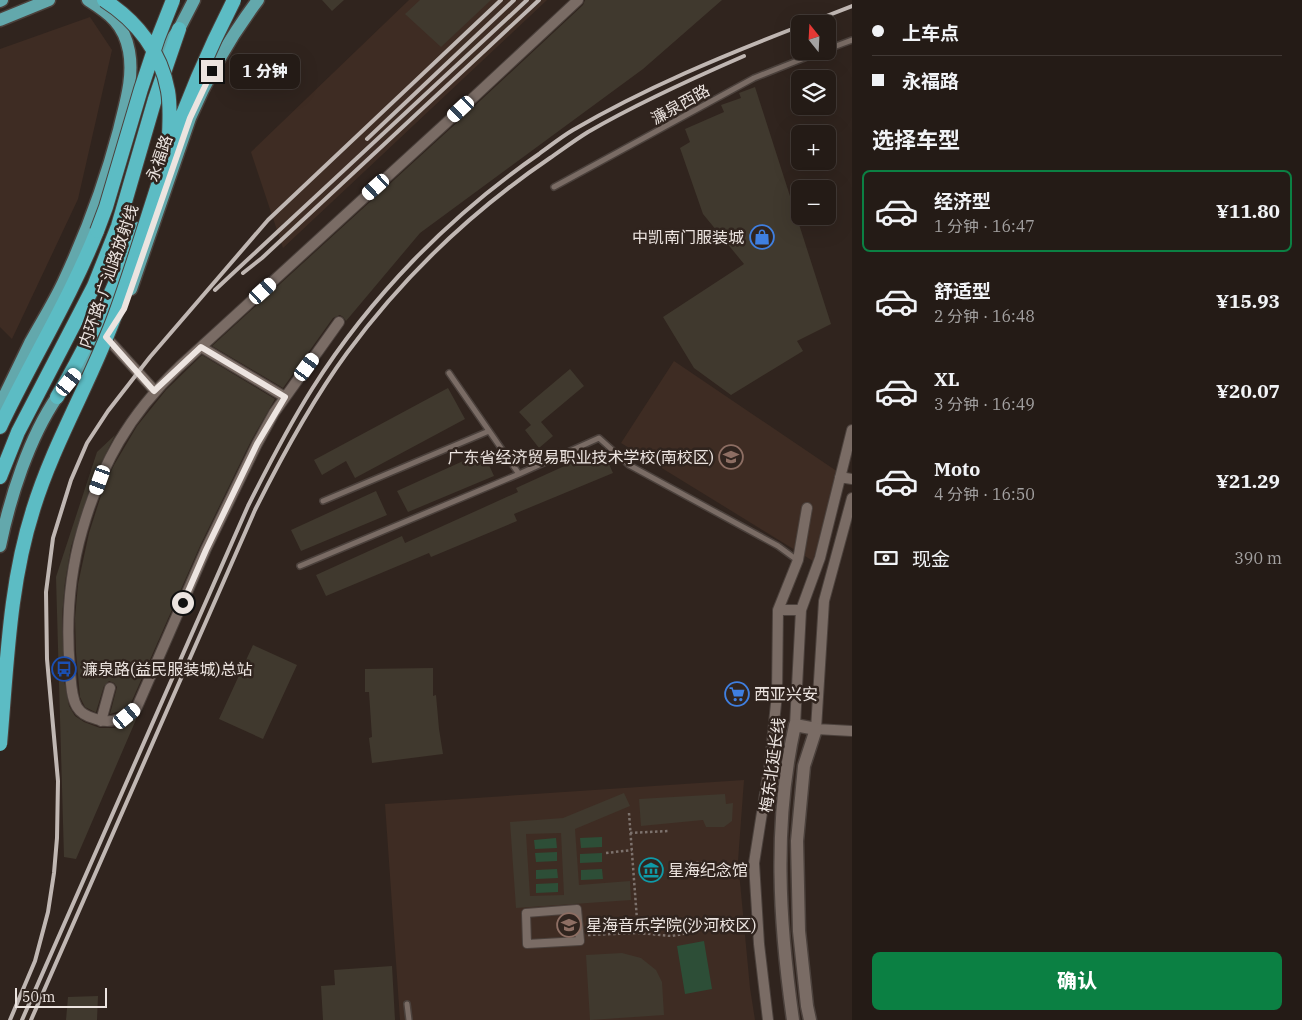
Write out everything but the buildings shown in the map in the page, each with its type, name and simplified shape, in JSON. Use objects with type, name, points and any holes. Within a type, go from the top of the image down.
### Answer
[{"type":"highway","points":[[104,0],[132,22],[154,51],[168,90],[170,111],[169,152]]},
{"type":"highway","name":"内环路-广汕路放射线","points":[[0,427],[72,289],[90,249],[106,207],[141,89],[172,0]]},
{"type":"highway","points":[[57,396],[81,356],[115,285],[142,221],[206,54],[235,0]]},
{"type":"highway","name":"内环路-广汕路放射线","points":[[0,744],[15,588],[26,533],[52,457],[90,377],[116,312],[169,152],[198,74],[235,0]]},
{"type":"highway","points":[[0,477],[18,432],[94,286],[125,202],[155,99],[179,29]]},
{"type":"main road","points":[[0,20],[49,0]]},
{"type":"main road","points":[[0,405],[30,343],[62,285],[87,228],[108,169],[130,82],[129,50],[116,20],[88,0]]},
{"type":"main road","points":[[164,0],[179,29]]},
{"type":"main road","points":[[125,104],[179,29],[194,0]]},
{"type":"main road","name":"永福路","points":[[0,546],[14,491],[35,439],[57,396],[106,337],[127,301],[190,118],[222,53],[258,0]]},
{"type":"street","points":[[339,322],[285,397],[257,444],[206,550],[137,708],[127,716],[116,720],[101,721],[82,713],[76,706],[68,652],[71,586],[76,556],[82,530],[105,467],[123,433],[140,408],[154,391],[201,347],[578,0]]},
{"type":"street","points":[[106,337],[154,391]]},
{"type":"street","points":[[201,347],[285,397]]},
{"type":"street","name":"梅东北延长线","points":[[793,1020],[786,970],[779,872],[780,818],[789,751],[795,725],[800,610],[820,558],[852,430]]},
{"type":"street","points":[[840,477],[852,479]]},
{"type":"street","name":"梅东北延长线","points":[[810,1020],[798,931],[797,840],[804,766],[816,729],[824,602],[852,498]]},
{"type":"street","points":[[768,1020],[759,944],[754,863],[770,762],[776,694],[778,610],[798,560],[808,508]]},
{"type":"street","points":[[778,610],[800,610]]},
{"type":"street","points":[[101,721],[110,688]]},
{"type":"street","points":[[795,725],[816,729],[852,731]]},
{"type":"street","points":[[577,909],[579,935],[580,941],[527,944],[526,912],[577,909]]},
{"type":"lane","points":[[836,46],[852,40]]},
{"type":"lane","name":"濂泉西路","points":[[554,187],[754,78],[799,60]]},
{"type":"lane","points":[[449,373],[519,474]]},
{"type":"lane","points":[[323,501],[489,431]]},
{"type":"lane","points":[[300,566],[600,438],[629,465],[778,546],[798,560]]},
{"type":"lane","points":[[407,1004],[408,1020]]},
{"type":"path","points":[[629,813],[638,933]]},
{"type":"path","points":[[630,833],[669,831]]},
{"type":"path","points":[[606,853],[632,850]]},
{"type":"path","points":[[696,863],[710,862]]},
{"type":"path","points":[[579,935],[638,933],[672,936],[720,927]]},
{"type":"shaded area","points":[[409,0],[547,0],[283,248],[251,152]]},
{"type":"shaded area","points":[[90,17],[112,50],[78,199],[12,339],[0,327],[0,49]]},
{"type":"shaded area","name":"广东省经济贸易职业技术学校(南校区)","points":[[674,361],[838,472],[813,561],[621,443]]},
{"type":"shaded area","name":"星海音乐学院(沙河校区)","points":[[744,780],[738,861],[750,988],[755,1020],[400,1020],[385,804]]},
{"type":"green space","points":[[602,837],[602,847],[581,848],[580,838]]},
{"type":"green space","points":[[556,838],[557,848],[535,849],[534,840]]},
{"type":"green space","points":[[557,852],[557,861],[536,862],[535,853]]},
{"type":"green space","points":[[602,853],[602,862],[580,863],[580,854]]},
{"type":"green space","points":[[557,869],[558,878],[536,879],[536,870]]},
{"type":"green space","points":[[602,869],[603,879],[581,880],[581,870]]},
{"type":"green space","points":[[558,883],[558,892],[536,893],[536,884]]},
{"type":"green space","points":[[704,941],[712,989],[685,994],[677,946]]},
{"type":"railway","points":[[10,1020],[35,961],[48,912],[54,873],[58,781],[47,659],[46,592],[53,538],[71,480],[87,443],[108,411],[150,357],[268,220],[501,0]]},
{"type":"railway","points":[[367,139],[514,0]]},
{"type":"railway","points":[[215,290],[527,0]]},
{"type":"railway","points":[[243,273],[262,258],[539,0]]},
{"type":"railway","points":[[829,15],[852,6]]},
{"type":"railway","points":[[22,1020],[248,506],[303,403],[359,322],[413,260],[443,231],[506,178],[564,136],[628,100],[713,61],[791,30]]},
{"type":"railway","points":[[31,1020],[255,510],[298,430],[321,391],[347,353],[391,298],[415,272],[466,223],[521,178],[578,138],[607,121],[744,56]]},
{"type":"place","name":"中凯南门服装城","points":[[762,237]]},
{"type":"place","name":"广东省经济贸易职业技术学校(南校区)","points":[[731,457]]},
{"type":"place","name":"濂泉路(益民服装城)总站","points":[[64,669]]},
{"type":"place","name":"西亚兴安","points":[[737,694]]},
{"type":"place","name":"星海纪念馆","points":[[651,870]]},
{"type":"place","name":"星海音乐学院(沙河校区)","points":[[569,925]]},
{"type":"route","points":[[183,603],[206,550],[257,444],[285,397],[201,347],[154,391],[106,337],[124,309],[190,118],[212,71]]}]
